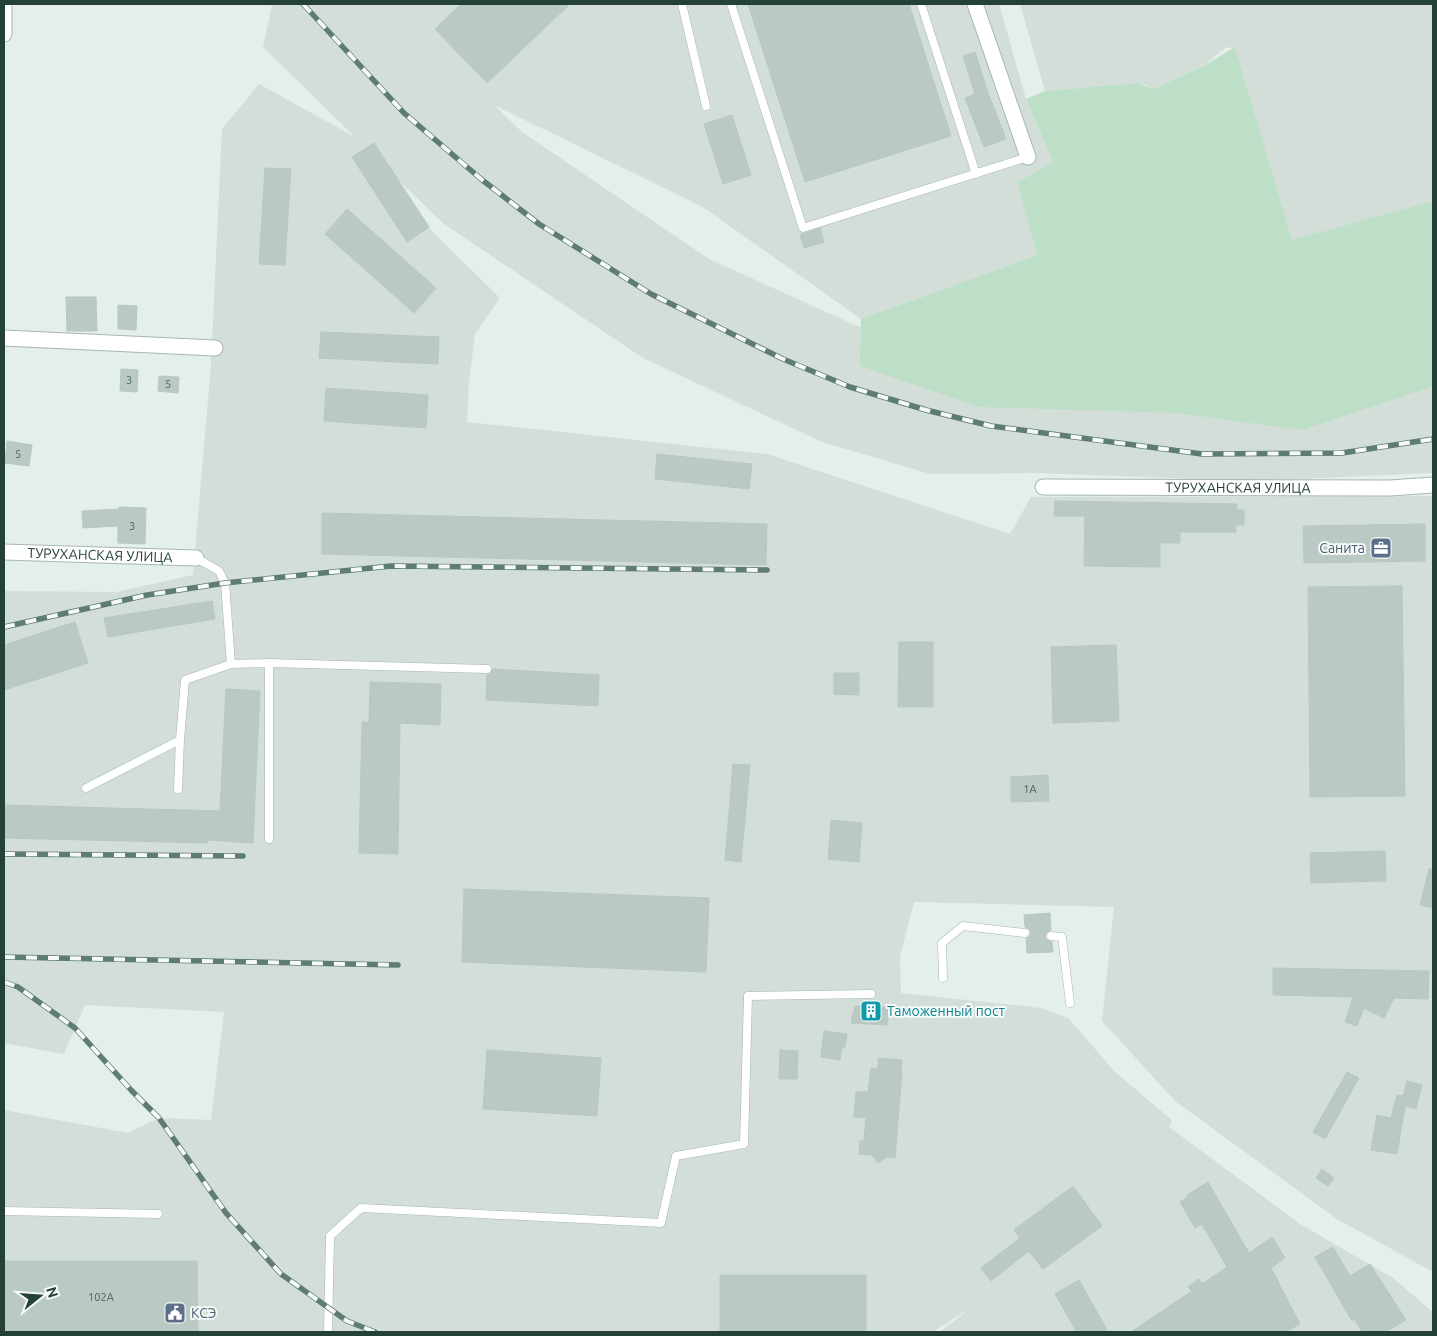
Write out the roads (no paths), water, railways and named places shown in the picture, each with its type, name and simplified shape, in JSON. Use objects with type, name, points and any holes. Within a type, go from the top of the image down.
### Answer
[{"type":"street","points":[[4,4],[4,34]]},
{"type":"street","points":[[975,4],[1028,157]]},
{"type":"street","points":[[4,338],[215,348]]},
{"type":"street","name":"ТУРУХАНСКАЯ УЛИЦА","points":[[1043,487],[1390,488],[1433,485]]},
{"type":"street","name":"ТУРУХАНСКАЯ УЛИЦА","points":[[4,552],[196,558]]},
{"type":"lane","points":[[682,4],[706,106]]},
{"type":"lane","points":[[731,4],[802,228],[1028,157]]},
{"type":"lane","points":[[921,4],[976,174]]},
{"type":"lane","points":[[196,558],[219,571],[225,583],[231,664]]},
{"type":"lane","points":[[268,663],[269,839]]},
{"type":"lane","points":[[178,788],[184,680],[231,664],[268,663],[487,669]]},
{"type":"lane","points":[[86,788],[180,740]]},
{"type":"lane","points":[[943,978],[942,943],[963,926],[1025,933]]},
{"type":"lane","points":[[1051,936],[1062,937],[1070,1004]]},
{"type":"lane","points":[[328,1332],[330,1236],[361,1208],[661,1223],[676,1156],[744,1144],[748,996],[871,994]]},
{"type":"lane","points":[[4,1211],[158,1214]]},
{"type":"railway","points":[[303,4],[404,113],[481,179],[539,224],[651,294],[783,359],[850,387],[926,410],[991,426],[1202,454],[1342,453],[1433,439]]},
{"type":"railway","points":[[4,627],[147,595],[225,583],[391,566],[767,570]]},
{"type":"railway","points":[[4,854],[243,856]]},
{"type":"railway","points":[[4,957],[398,965]]},
{"type":"railway","points":[[4,982],[18,987],[75,1028],[159,1118],[226,1213],[281,1274],[347,1321],[375,1332]]},
{"type":"place","name":"Санита","points":[[1381,548]]},
{"type":"place","name":"Таможенный пост","points":[[871,1011]]},
{"type":"place","name":"КСЭ","points":[[175,1313]]}]
